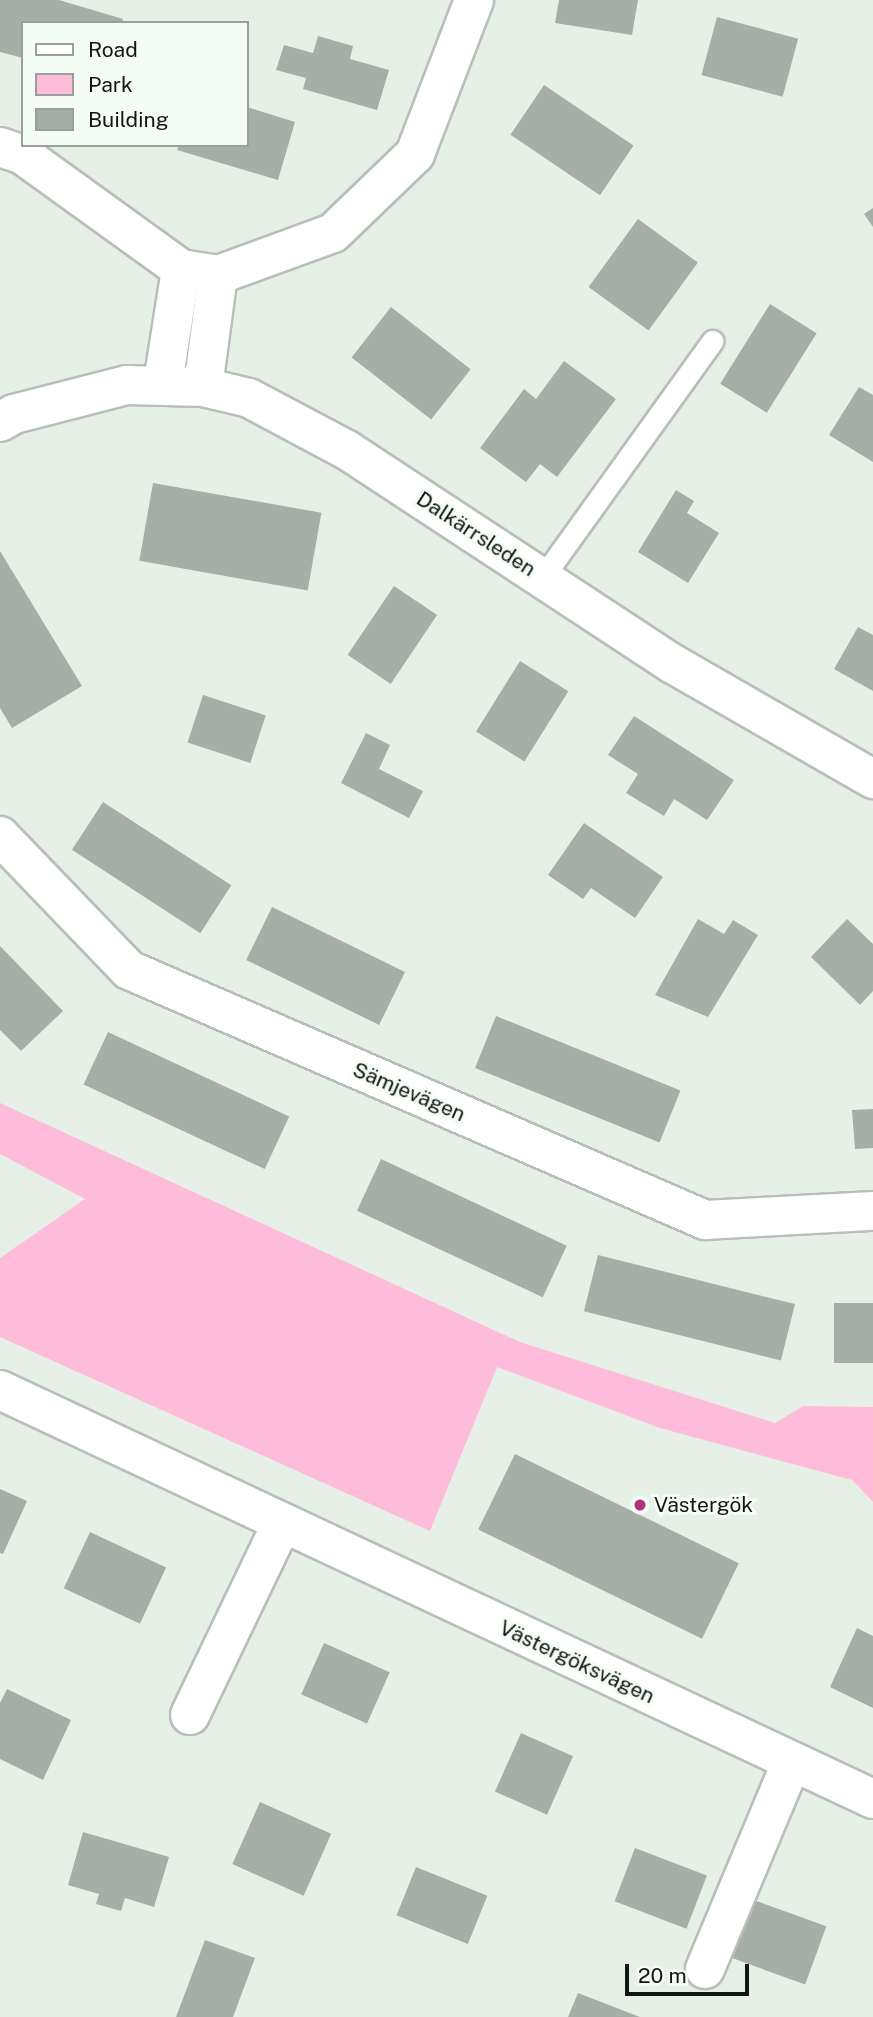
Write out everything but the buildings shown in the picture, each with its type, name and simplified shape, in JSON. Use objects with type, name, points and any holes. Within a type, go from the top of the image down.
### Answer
[{"type":"street","points":[[0,147],[23,155],[181,270],[218,275],[333,233],[415,154],[474,0]]},
{"type":"street","points":[[163,383],[181,270]]},
{"type":"street","points":[[202,387],[218,275]]},
{"type":"street","name":"Dalkärrsleden","points":[[0,422],[14,414],[127,385],[163,383],[202,387],[248,398],[347,450],[674,664],[873,779]]},
{"type":"street","name":"Sämjevägen","points":[[0,836],[129,970],[705,1220],[873,1211]]},
{"type":"street","name":"Västergöksvägen","points":[[0,1390],[281,1525],[873,1799]]},
{"type":"street","points":[[190,1714],[281,1525]]},
{"type":"street","points":[[705,1969],[792,1761]]},
{"type":"lane","points":[[542,578],[712,341]]},
{"type":"green space","points":[[0,1103],[520,1342],[775,1423],[803,1406],[873,1407],[873,1502],[852,1480],[660,1428],[497,1367],[430,1531],[0,1337],[0,1258],[85,1199],[0,1154]]},
{"type":"place","name":"Västergök","points":[[640,1505]]}]
